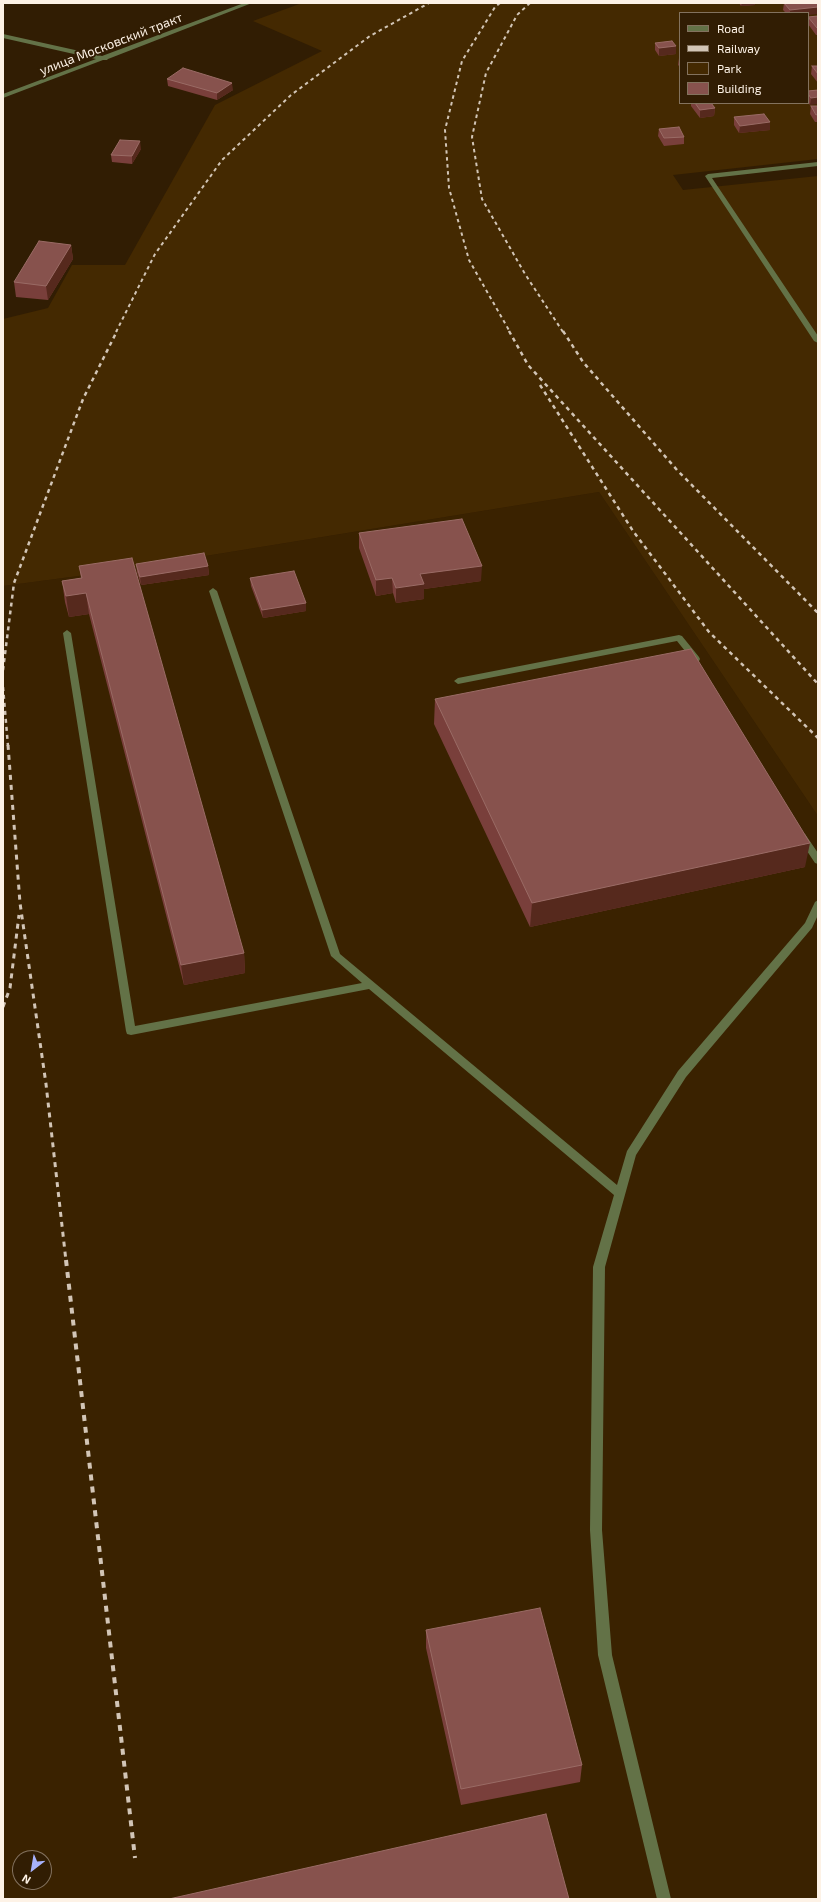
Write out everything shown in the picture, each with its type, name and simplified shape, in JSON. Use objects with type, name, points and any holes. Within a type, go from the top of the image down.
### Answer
[{"type":"street","name":"улица Московский тракт","points":[[3,96],[106,59],[249,3]]},
{"type":"street","points":[[3,36],[106,59]]},
{"type":"street","points":[[818,164],[708,176],[818,341]]},
{"type":"street","points":[[213,591],[336,956],[620,1194]]},
{"type":"street","points":[[67,633],[131,1032],[371,985]]},
{"type":"street","points":[[458,681],[679,638],[694,656],[702,670]]},
{"type":"street","points":[[797,827],[818,861]]},
{"type":"street","points":[[664,1899],[605,1655],[596,1530],[599,1267],[631,1154],[682,1074],[809,925],[818,904]]},
{"type":"shaded area","points":[[599,492],[818,816],[818,1899],[3,1899],[3,586],[101,573]]},
{"type":"green space","points":[[302,3],[818,3],[818,159],[673,175],[683,190],[818,176],[818,816],[599,492],[101,573],[3,586],[3,319],[48,308],[72,265],[125,265],[215,105],[322,51],[253,21]]},
{"type":"building","points":[[784,3],[818,3],[818,7],[790,10]]},
{"type":"building","points":[[818,16],[818,28],[809,18],[809,17]]},
{"type":"building","points":[[672,41],[676,46],[659,48],[655,43]]},
{"type":"building","points":[[812,66],[818,66],[818,74]]},
{"type":"building","points":[[183,68],[232,83],[217,93],[167,79]]},
{"type":"building","points":[[818,90],[818,97],[811,98],[809,95],[809,91]]},
{"type":"building","points":[[696,104],[712,104],[715,108],[700,110]]},
{"type":"building","points":[[811,106],[818,106],[818,114],[816,115]]},
{"type":"building","points":[[764,114],[770,122],[740,126],[734,117]]},
{"type":"building","points":[[679,127],[684,137],[664,138],[659,129]]},
{"type":"building","points":[[120,140],[140,141],[132,156],[111,155]]},
{"type":"building","points":[[39,241],[71,245],[46,286],[14,282]]},
{"type":"building","points":[[462,519],[482,566],[420,574],[424,584],[396,588],[392,578],[376,580],[359,533]]},
{"type":"building","points":[[204,553],[208,566],[140,577],[136,564]]},
{"type":"building","points":[[132,558],[244,953],[181,965],[86,593],[66,596],[62,581],[82,578],[79,566]]},
{"type":"building","points":[[294,571],[306,603],[262,610],[250,578]]},
{"type":"building","points":[[691,649],[810,843],[532,903],[435,699]]},
{"type":"building","points":[[540,1608],[582,1765],[461,1789],[426,1630]]},
{"type":"building","points":[[546,1814],[569,1899],[169,1899]]},
{"type":"railway","points":[[116,332],[155,254],[222,160],[291,95],[370,36],[429,3]]},
{"type":"railway","points":[[500,3],[495,7],[462,61],[445,130],[449,188],[469,260],[510,332]]},
{"type":"railway","points":[[530,3],[517,15],[486,73],[472,137],[482,199],[525,274],[563,332]]},
{"type":"railway","points":[[3,670],[14,583],[83,399],[117,331]]},
{"type":"railway","points":[[509,331],[528,365],[818,684]]},
{"type":"railway","points":[[563,331],[583,362],[677,470],[818,613]]},
{"type":"railway","points":[[540,385],[633,531],[709,632],[818,738]]},
{"type":"railway","points":[[3,687],[8,746]]},
{"type":"railway","points":[[8,745],[20,903],[46,1084],[66,1261]]},
{"type":"railway","points":[[3,1007],[10,988],[19,915]]},
{"type":"railway","points":[[66,1260],[135,1858]]}]
